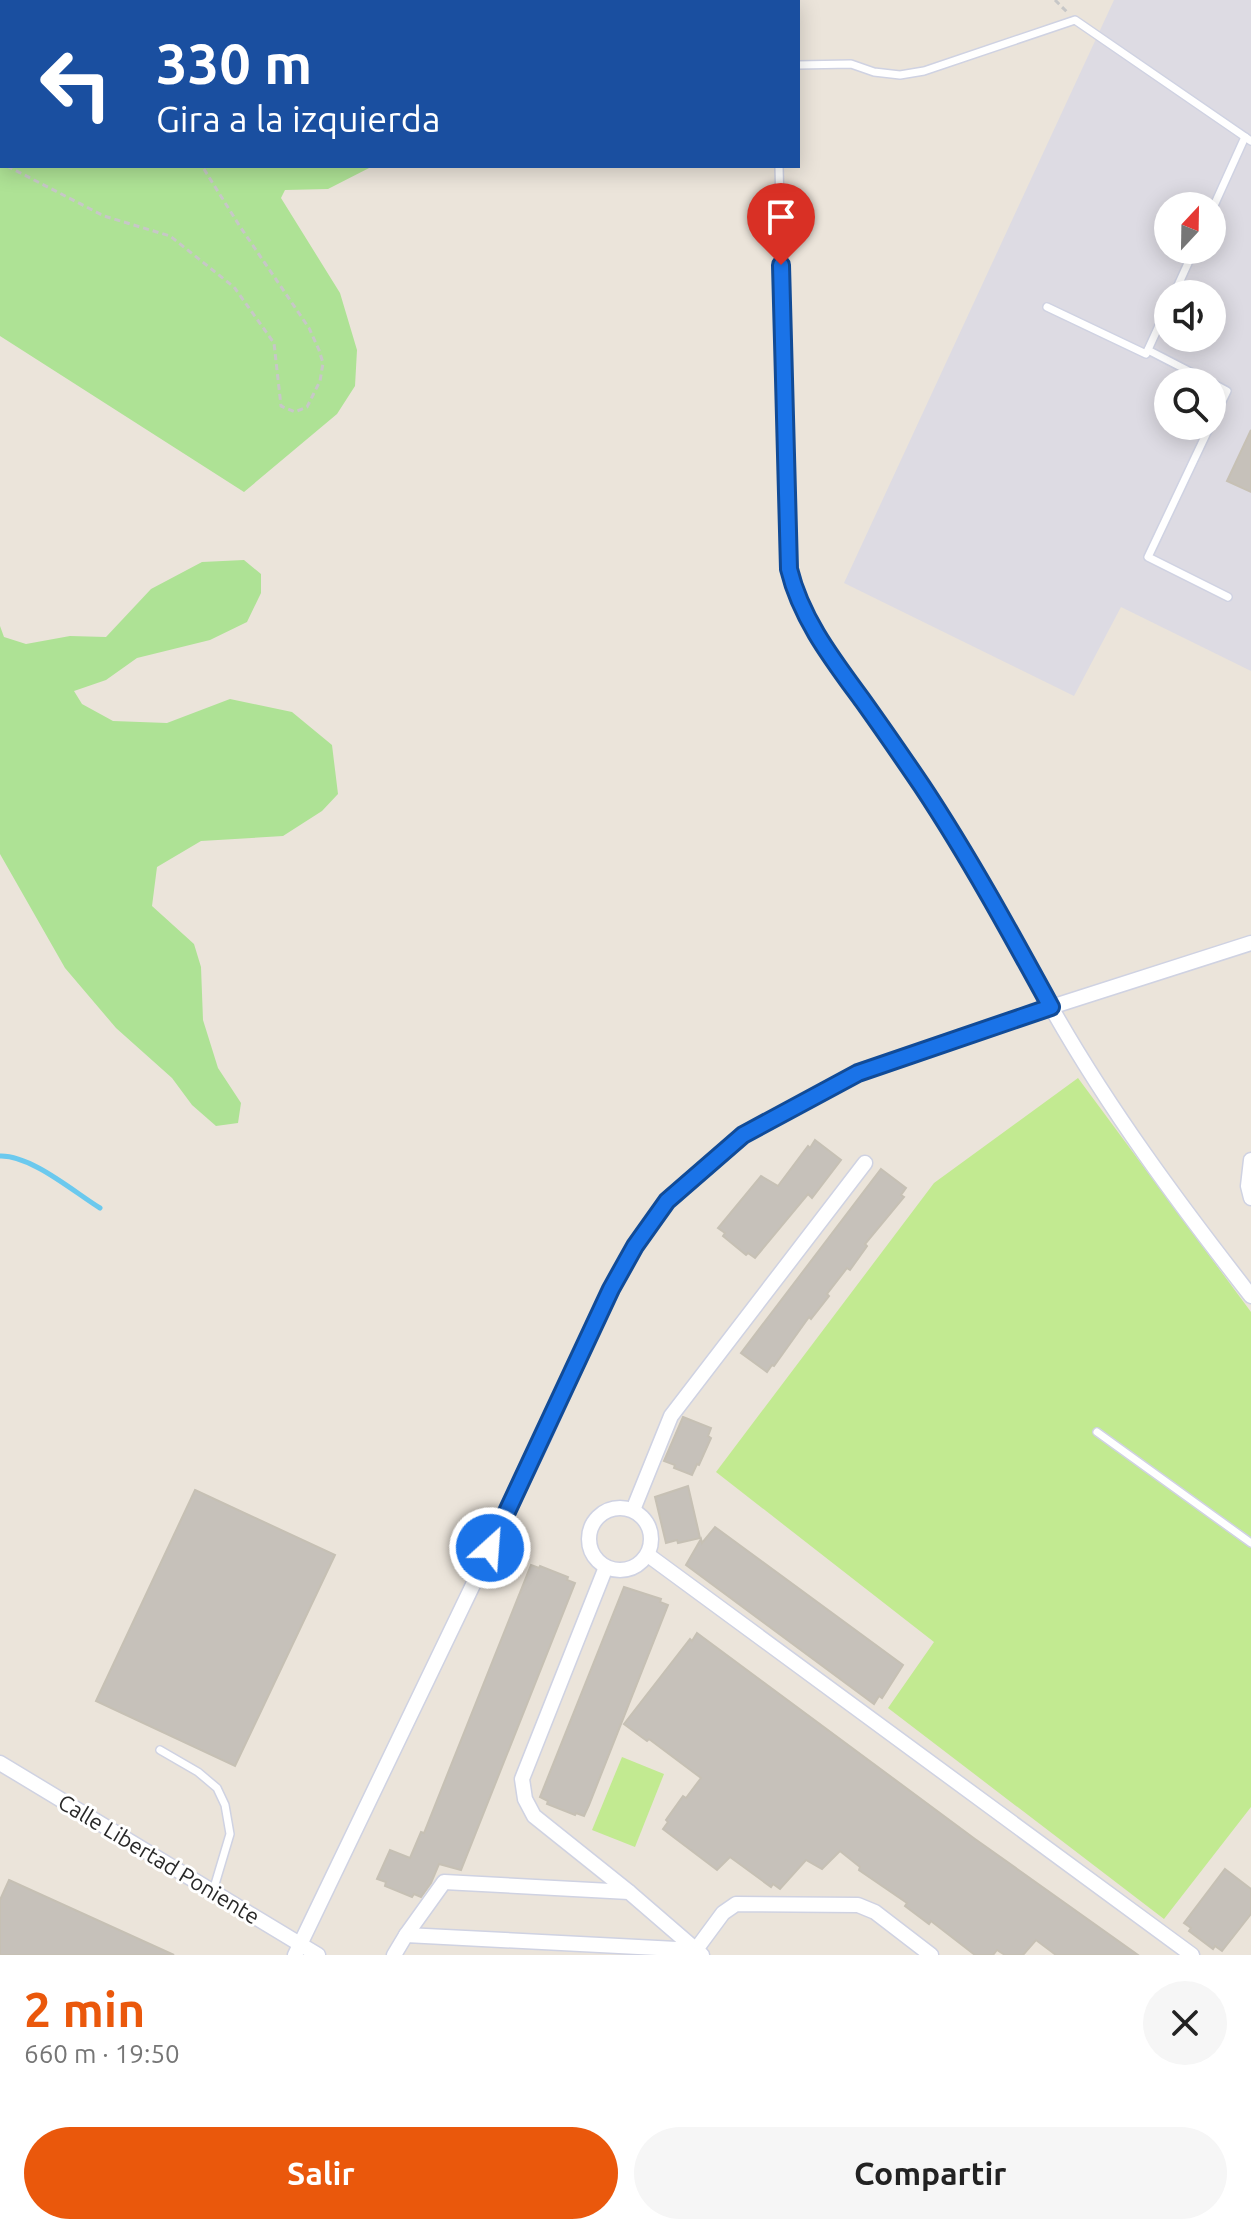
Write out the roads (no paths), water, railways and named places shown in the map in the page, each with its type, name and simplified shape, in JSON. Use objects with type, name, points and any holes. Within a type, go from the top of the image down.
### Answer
[{"type":"street","points":[[298,1949],[545,1435],[611,1289],[635,1246],[667,1201],[743,1135],[858,1073],[1251,943]]},
{"type":"street","points":[[1051,1007],[1084,1064],[1172,1191],[1251,1296]]},
{"type":"street","points":[[1251,1160],[1248,1186],[1251,1198]]},
{"type":"street","points":[[633,1510],[671,1416],[865,1163]]},
{"type":"street","points":[[622,1507],[633,1510],[648,1524],[652,1535],[648,1555],[642,1563],[625,1570],[606,1567],[592,1552],[590,1531],[602,1513],[622,1507]]},
{"type":"street","points":[[648,1555],[1192,1955]]},
{"type":"street","points":[[606,1567],[522,1779],[525,1799],[534,1816],[629,1892],[697,1953]]},
{"type":"street","name":"Calle Libertad Poniente","points":[[0,1763],[213,1891],[298,1949],[318,1955]]},
{"type":"street","points":[[394,1955],[444,1882],[629,1892]]},
{"type":"street","points":[[697,1953],[723,1913],[736,1904],[858,1905],[875,1912],[931,1955]]},
{"type":"street","points":[[406,1935],[697,1953]]},
{"type":"lane","points":[[800,65],[851,64],[874,72],[900,75],[924,71],[1075,20],[1248,139],[1221,192]]},
{"type":"lane","points":[[779,168],[788,549],[793,585],[800,605],[825,648],[963,852],[1051,1007]]},
{"type":"lane","points":[[1047,307],[1146,354],[1154,337]]},
{"type":"lane","points":[[1148,350],[1182,368]]},
{"type":"lane","points":[[1203,440],[1148,557],[1228,597]]},
{"type":"lane","points":[[1097,1432],[1251,1543]]},
{"type":"lane","points":[[160,1750],[198,1772],[217,1788],[225,1805],[230,1834],[213,1891]]},
{"type":"waterway","points":[[0,1156],[25,1161],[100,1208]]}]
